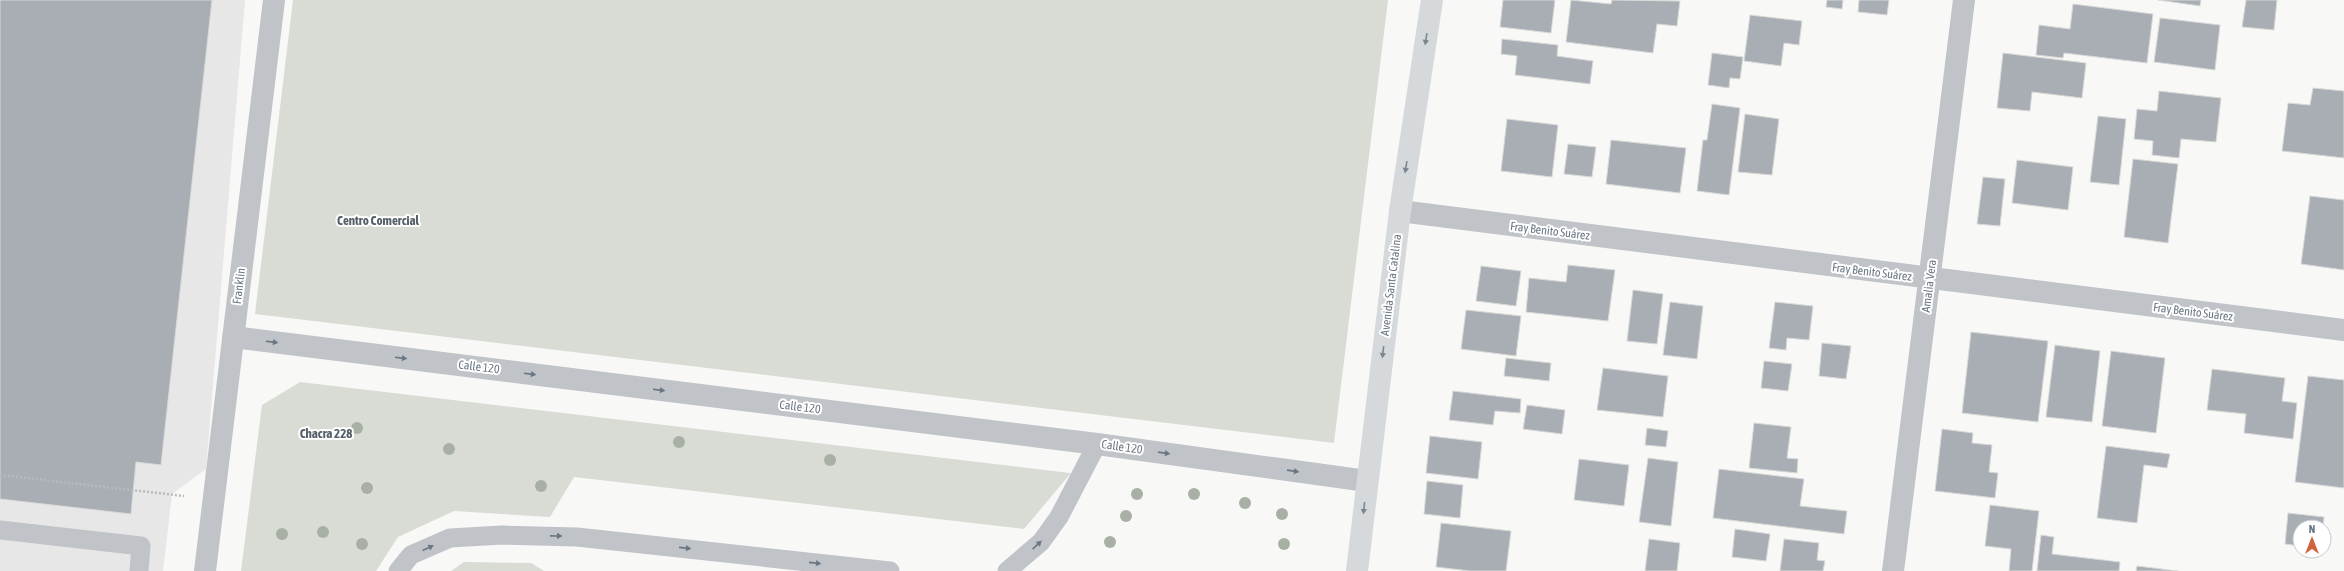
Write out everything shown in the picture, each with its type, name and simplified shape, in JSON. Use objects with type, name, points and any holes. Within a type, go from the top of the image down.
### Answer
[{"type":"main road","name":"Avenida Santa Catalina","points":[[1357,571],[1400,211],[1432,0]]},
{"type":"street","name":"Franklin","points":[[205,571],[274,0]]},
{"type":"street","name":"Amalia Vera","points":[[1893,571],[1964,0]]},
{"type":"street","name":"Fray Benito Suárez","points":[[1400,211],[1930,280],[2344,330]]},
{"type":"street","name":"Calle 120","points":[[233,337],[1098,444],[1367,481]]},
{"type":"lane","points":[[1007,571],[1045,536],[1059,517],[1098,444]]},
{"type":"lane","points":[[0,530],[141,546],[139,571]]},
{"type":"lane","points":[[398,571],[411,555],[450,538],[502,535],[577,537],[890,571]]},
{"type":"path","points":[[0,475],[172,494]]},
{"type":"shaded area","points":[[0,0],[245,0],[206,469],[172,494],[163,571],[0,571]]},
{"type":"shaded area","points":[[293,0],[1388,0],[1334,443],[255,314]]},
{"type":"shaded area","points":[[300,382],[1071,473],[1024,529],[574,477],[550,517],[454,511],[398,537],[376,571],[241,571],[262,405]]},
{"type":"shaded area","points":[[464,562],[531,563],[544,571],[451,571]]},
{"type":"building","points":[[0,0],[212,0],[161,465],[136,462],[131,514],[0,499]]},
{"type":"building","points":[[1503,0],[1555,0],[1551,33],[1500,27]]},
{"type":"building","points":[[1571,0],[1611,4],[1612,0],[1680,1],[1677,26],[1657,24],[1653,53],[1566,42]]},
{"type":"building","points":[[1827,0],[1843,0],[1842,9],[1826,7]]},
{"type":"building","points":[[1859,0],[1889,0],[1887,15],[1858,12]]},
{"type":"building","points":[[2158,0],[2201,0],[2200,6]]},
{"type":"building","points":[[2246,0],[2277,0],[2274,30],[2242,27]]},
{"type":"building","points":[[2073,4],[2153,14],[2147,63],[2064,53],[2063,58],[2036,55],[2039,25],[2070,29]]},
{"type":"building","points":[[1750,15],[1802,21],[1799,45],[1784,43],[1781,66],[1744,61]]},
{"type":"building","points":[[2160,18],[2220,25],[2215,70],[2154,62]]},
{"type":"building","points":[[1502,39],[1558,45],[1557,56],[1593,61],[1590,84],[1515,75],[1517,56],[1501,54]]},
{"type":"building","points":[[1712,53],[1743,57],[1740,79],[1730,78],[1729,88],[1708,85]]},
{"type":"building","points":[[2003,53],[2086,63],[2082,98],[2032,92],[2030,111],[1997,108]]},
{"type":"building","points":[[2313,88],[2344,91],[2344,158],[2282,151],[2288,103],[2310,105]]},
{"type":"building","points":[[2159,91],[2221,98],[2216,142],[2181,139],[2179,158],[2152,155],[2153,141],[2134,139],[2137,109],[2157,111]]},
{"type":"building","points":[[1712,104],[1740,108],[1729,195],[1697,191],[1703,140],[1707,140]]},
{"type":"building","points":[[1745,114],[1779,119],[1772,175],[1738,172]]},
{"type":"building","points":[[2098,116],[2126,119],[2119,185],[2090,182]]},
{"type":"building","points":[[1507,119],[1558,125],[1552,177],[1501,171]]},
{"type":"building","points":[[1611,140],[1686,148],[1680,193],[1606,184]]},
{"type":"building","points":[[1568,144],[1596,147],[1592,177],[1564,174]]},
{"type":"building","points":[[2133,159],[2178,164],[2168,243],[2124,237]]},
{"type":"building","points":[[2017,160],[2073,167],[2068,210],[2012,203]]},
{"type":"building","points":[[1983,177],[2005,179],[2000,226],[1977,224]]},
{"type":"building","points":[[2310,196],[2344,200],[2344,270],[2301,264]]},
{"type":"building","points":[[1568,265],[1615,270],[1608,321],[1526,312],[1529,278],[1566,282]]},
{"type":"building","points":[[1481,266],[1521,271],[1516,306],[1476,301]]},
{"type":"building","points":[[1633,290],[1663,294],[1657,344],[1627,341]]},
{"type":"building","points":[[1670,302],[1703,306],[1697,359],[1663,355]]},
{"type":"building","points":[[1775,302],[1813,306],[1809,340],[1787,338],[1786,350],[1769,348]]},
{"type":"building","points":[[1466,310],[1521,316],[1516,356],[1461,349]]},
{"type":"building","points":[[1971,332],[2048,341],[2038,422],[1962,413]]},
{"type":"building","points":[[1822,343],[1851,346],[1846,379],[1819,376]]},
{"type":"building","points":[[2055,345],[2100,351],[2092,422],[2046,417]]},
{"type":"building","points":[[2111,351],[2165,358],[2156,433],[2102,426]]},
{"type":"building","points":[[1506,358],[1551,363],[1549,381],[1504,376]]},
{"type":"building","points":[[1764,361],[1792,364],[1788,391],[1761,388]]},
{"type":"building","points":[[1603,368],[1668,376],[1663,417],[1597,410]]},
{"type":"building","points":[[2212,369],[2285,378],[2282,401],[2297,403],[2293,439],[2244,433],[2246,414],[2207,410]]},
{"type":"building","points":[[2308,376],[2344,380],[2344,488],[2295,482]]},
{"type":"building","points":[[1453,391],[1521,399],[1520,413],[1495,411],[1493,425],[1449,420]]},
{"type":"building","points":[[1527,405],[1565,410],[1562,434],[1523,429]]},
{"type":"building","points":[[1754,423],[1791,427],[1787,458],[1798,459],[1797,473],[1749,468]]},
{"type":"building","points":[[1647,428],[1668,431],[1666,447],[1645,445]]},
{"type":"building","points":[[1942,429],[1973,433],[1972,443],[1992,445],[1989,472],[1998,473],[1995,498],[1935,491]]},
{"type":"building","points":[[1430,436],[1482,442],[1478,479],[1426,473]]},
{"type":"building","points":[[2106,446],[2170,454],[2167,468],[2144,465],[2137,523],[2097,518]]},
{"type":"building","points":[[1648,458],[1678,462],[1671,526],[1639,522]]},
{"type":"building","points":[[1579,459],[1629,465],[1624,506],[1574,500]]},
{"type":"building","points":[[1719,469],[1804,479],[1800,506],[1847,511],[1844,534],[1713,518]]},
{"type":"building","points":[[1427,481],[1463,485],[1460,518],[1424,514]]},
{"type":"building","points":[[1990,505],[2039,511],[2032,571],[2009,571],[2011,549],[1985,546]]},
{"type":"building","points":[[2288,513],[2324,517],[2324,519],[2292,519],[2292,545],[2285,544]]},
{"type":"building","points":[[1441,523],[1511,531],[1506,571],[1470,571],[1436,567]]},
{"type":"building","points":[[1735,529],[1770,534],[1766,561],[1732,557]]},
{"type":"building","points":[[2041,535],[2054,537],[2052,554],[2120,562],[2119,571],[2037,571]]},
{"type":"building","points":[[1649,539],[1680,543],[1677,571],[1645,571]]},
{"type":"building","points":[[1784,539],[1819,543],[1817,560],[1825,561],[1823,571],[1780,571]]},
{"type":"building","points":[[2137,566],[2178,571],[2136,571]]},
{"type":"district","name":"Centro Comercial","points":[[378,220]]},
{"type":"district","name":"Chacra 228","points":[[326,433]]}]
